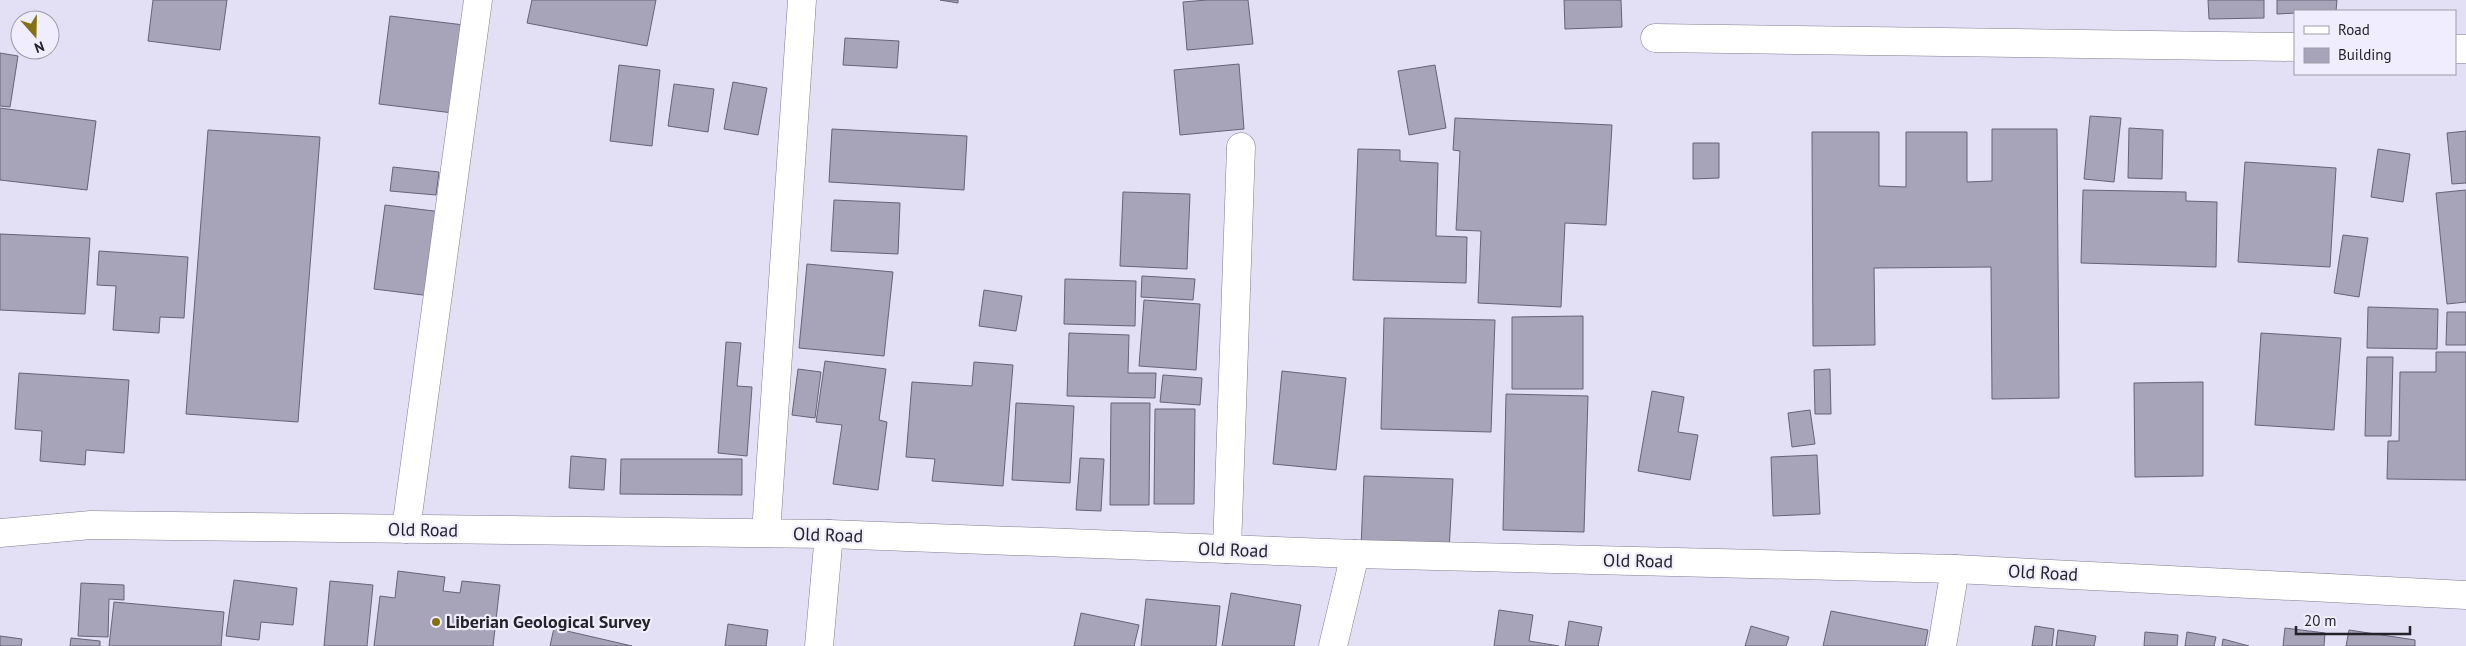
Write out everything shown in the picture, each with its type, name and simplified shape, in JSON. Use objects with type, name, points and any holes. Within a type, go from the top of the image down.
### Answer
[{"type":"street","points":[[406,529],[478,0]]},
{"type":"street","points":[[766,533],[802,0]]},
{"type":"street","points":[[1656,38],[2294,47]]},
{"type":"street","points":[[1227,549],[1241,147]]},
{"type":"street","name":"Old Road","points":[[0,533],[91,525],[829,534],[1355,554],[1955,569],[2466,595]]},
{"type":"street","points":[[818,646],[829,534]]},
{"type":"street","points":[[1333,646],[1355,554]]},
{"type":"street","points":[[1942,646],[1955,569]]},
{"type":"building","points":[[153,0],[227,0],[220,50],[148,41]]},
{"type":"building","points":[[532,0],[656,0],[647,46],[527,23]]},
{"type":"building","points":[[940,0],[958,0],[958,3]]},
{"type":"building","points":[[1248,0],[1253,44],[1187,50],[1183,2]]},
{"type":"building","points":[[1564,0],[1621,0],[1622,27],[1565,29]]},
{"type":"building","points":[[2208,0],[2264,0],[2264,18],[2209,19]]},
{"type":"building","points":[[2277,0],[2337,0],[2336,10],[2294,10],[2294,13],[2277,14]]},
{"type":"building","points":[[390,16],[464,25],[453,113],[379,104]]},
{"type":"building","points":[[845,38],[899,41],[897,68],[843,65]]},
{"type":"building","points":[[0,53],[10,55],[10,60],[17,60],[10,107],[0,106]]},
{"type":"building","points":[[1239,64],[1244,129],[1180,135],[1174,70]]},
{"type":"building","points":[[619,65],[660,70],[652,146],[610,141]]},
{"type":"building","points":[[1435,65],[1446,128],[1409,135],[1398,71]]},
{"type":"building","points":[[733,82],[767,88],[758,135],[724,129]]},
{"type":"building","points":[[674,84],[714,89],[708,132],[668,126]]},
{"type":"building","points":[[0,108],[96,121],[87,190],[0,180]]},
{"type":"building","points":[[2090,116],[2121,118],[2114,182],[2084,179]]},
{"type":"building","points":[[1455,118],[1612,125],[1606,225],[1565,223],[1561,307],[1478,303],[1481,231],[1456,230],[1460,151],[1453,150]]},
{"type":"building","points":[[2129,128],[2163,130],[2162,179],[2128,178]]},
{"type":"building","points":[[832,129],[967,136],[964,190],[829,182]]},
{"type":"building","points":[[1992,129],[2057,129],[2059,398],[1992,399],[1991,267],[1874,268],[1875,345],[1813,346],[1812,132],[1879,132],[1879,186],[1906,187],[1906,132],[1967,132],[1967,182],[1992,181]]},
{"type":"building","points":[[208,130],[320,137],[298,422],[186,414]]},
{"type":"building","points":[[2466,131],[2466,183],[2452,184],[2447,133]]},
{"type":"building","points":[[1693,143],[1719,143],[1719,178],[1693,179]]},
{"type":"building","points":[[1358,149],[1400,150],[1400,161],[1438,163],[1436,236],[1467,237],[1466,283],[1353,280]]},
{"type":"building","points":[[2378,149],[2410,154],[2403,202],[2371,197]]},
{"type":"building","points":[[2245,162],[2336,168],[2330,267],[2238,262]]},
{"type":"building","points":[[393,167],[439,172],[436,195],[390,191]]},
{"type":"building","points":[[2083,190],[2186,192],[2186,201],[2217,202],[2216,267],[2081,263]]},
{"type":"building","points":[[2466,190],[2466,302],[2447,304],[2436,193]]},
{"type":"building","points":[[1123,192],[1190,194],[1187,269],[1120,266]]},
{"type":"building","points":[[834,200],[900,203],[898,254],[831,251]]},
{"type":"building","points":[[385,205],[442,212],[431,296],[374,289]]},
{"type":"building","points":[[0,234],[90,238],[85,314],[0,310]]},
{"type":"building","points":[[2343,235],[2368,238],[2359,297],[2334,293]]},
{"type":"building","points":[[99,251],[188,257],[184,318],[160,317],[159,333],[113,330],[116,286],[97,285]]},
{"type":"building","points":[[807,264],[893,272],[884,356],[799,348]]},
{"type":"building","points":[[1142,276],[1195,279],[1193,300],[1141,297]]},
{"type":"building","points":[[1065,279],[1136,281],[1135,326],[1064,324]]},
{"type":"building","points":[[984,290],[1022,296],[1016,331],[979,326]]},
{"type":"building","points":[[1144,300],[1200,304],[1196,370],[1139,366]]},
{"type":"building","points":[[2368,307],[2438,309],[2437,349],[2367,348]]},
{"type":"building","points":[[2447,312],[2466,312],[2466,345],[2446,345]]},
{"type":"building","points":[[1583,316],[1583,389],[1512,389],[1512,317]]},
{"type":"building","points":[[1384,318],[1495,320],[1491,432],[1381,429]]},
{"type":"building","points":[[1069,333],[1129,335],[1128,373],[1156,373],[1155,398],[1067,396]]},
{"type":"building","points":[[2261,333],[2341,338],[2334,430],[2255,425]]},
{"type":"building","points":[[726,342],[741,343],[737,386],[752,387],[747,456],[718,453]]},
{"type":"building","points":[[2436,352],[2466,352],[2466,480],[2387,479],[2388,441],[2399,441],[2400,372],[2436,372]]},
{"type":"building","points":[[2367,357],[2393,357],[2391,436],[2365,436]]},
{"type":"building","points":[[825,361],[886,369],[879,420],[887,422],[878,490],[833,484],[842,425],[816,422]]},
{"type":"building","points":[[974,362],[1013,365],[1003,486],[932,481],[935,459],[906,457],[912,382],[972,386]]},
{"type":"building","points":[[798,369],[821,372],[815,418],[792,415]]},
{"type":"building","points":[[1830,369],[1831,414],[1815,414],[1814,370]]},
{"type":"building","points":[[1282,371],[1346,378],[1336,470],[1273,464]]},
{"type":"building","points":[[19,373],[129,380],[124,453],[86,450],[85,465],[40,461],[42,431],[15,429]]},
{"type":"building","points":[[1163,375],[1202,378],[1200,405],[1160,402]]},
{"type":"building","points":[[2203,382],[2203,476],[2135,477],[2134,383]]},
{"type":"building","points":[[1652,391],[1684,397],[1678,432],[1698,435],[1690,480],[1638,471]]},
{"type":"building","points":[[1506,394],[1588,396],[1584,532],[1503,530]]},
{"type":"building","points":[[1016,403],[1074,406],[1070,483],[1012,480]]},
{"type":"building","points":[[1111,403],[1150,403],[1149,505],[1110,505]]},
{"type":"building","points":[[1155,409],[1195,409],[1194,504],[1154,504]]},
{"type":"building","points":[[1810,410],[1815,444],[1792,447],[1788,413]]},
{"type":"building","points":[[1817,455],[1820,514],[1773,516],[1771,457]]},
{"type":"building","points":[[571,456],[606,459],[604,490],[569,488]]},
{"type":"building","points":[[1080,458],[1104,459],[1101,511],[1076,510]]},
{"type":"building","points":[[621,459],[742,459],[742,495],[620,494]]},
{"type":"building","points":[[1364,476],[1453,479],[1449,551],[1361,548]]},
{"type":"building","name":"Liberian Geological Survey","points":[[398,571],[445,577],[443,591],[460,593],[462,581],[500,585],[493,646],[374,646],[380,596],[395,598]]},
{"type":"building","points":[[234,580],[297,588],[293,625],[261,622],[259,640],[226,636]]},
{"type":"building","points":[[330,581],[373,585],[367,646],[324,646]]},
{"type":"building","points":[[81,583],[124,585],[124,600],[109,599],[108,637],[78,636]]},
{"type":"building","points":[[1231,593],[1301,605],[1294,646],[1222,646]]},
{"type":"building","points":[[1146,599],[1220,606],[1216,646],[1141,646]]},
{"type":"building","points":[[114,602],[224,612],[221,646],[109,646]]},
{"type":"building","points":[[1499,610],[1533,615],[1529,641],[1559,646],[1494,646]]},
{"type":"building","points":[[1831,611],[1928,630],[1925,646],[1823,646]]},
{"type":"building","points":[[1081,613],[1139,625],[1134,646],[1074,646]]},
{"type":"building","points":[[1569,621],[1602,627],[1598,646],[1565,646]]},
{"type":"building","points":[[728,624],[768,630],[766,646],[725,646]]},
{"type":"building","points":[[1751,626],[1789,637],[1786,646],[1745,646]]},
{"type":"building","points":[[2035,626],[2054,629],[2052,646],[2032,646]]},
{"type":"building","points":[[554,628],[632,646],[550,646]]},
{"type":"building","points":[[2285,628],[2325,633],[2324,646],[2283,646]]},
{"type":"building","points":[[2058,630],[2096,636],[2094,646],[2056,646]]},
{"type":"building","points":[[2349,630],[2415,640],[2415,646],[2346,646]]},
{"type":"building","points":[[2145,632],[2178,635],[2177,646],[2144,646]]},
{"type":"building","points":[[2187,632],[2216,637],[2214,646],[2185,646]]},
{"type":"building","points":[[0,636],[22,639],[21,646],[0,646]]},
{"type":"building","points":[[71,638],[100,641],[100,646],[70,646]]},
{"type":"building","points":[[2223,639],[2249,646],[2222,646]]},
{"type":"place","name":"Liberian Geological Survey","points":[[436,622]]}]
